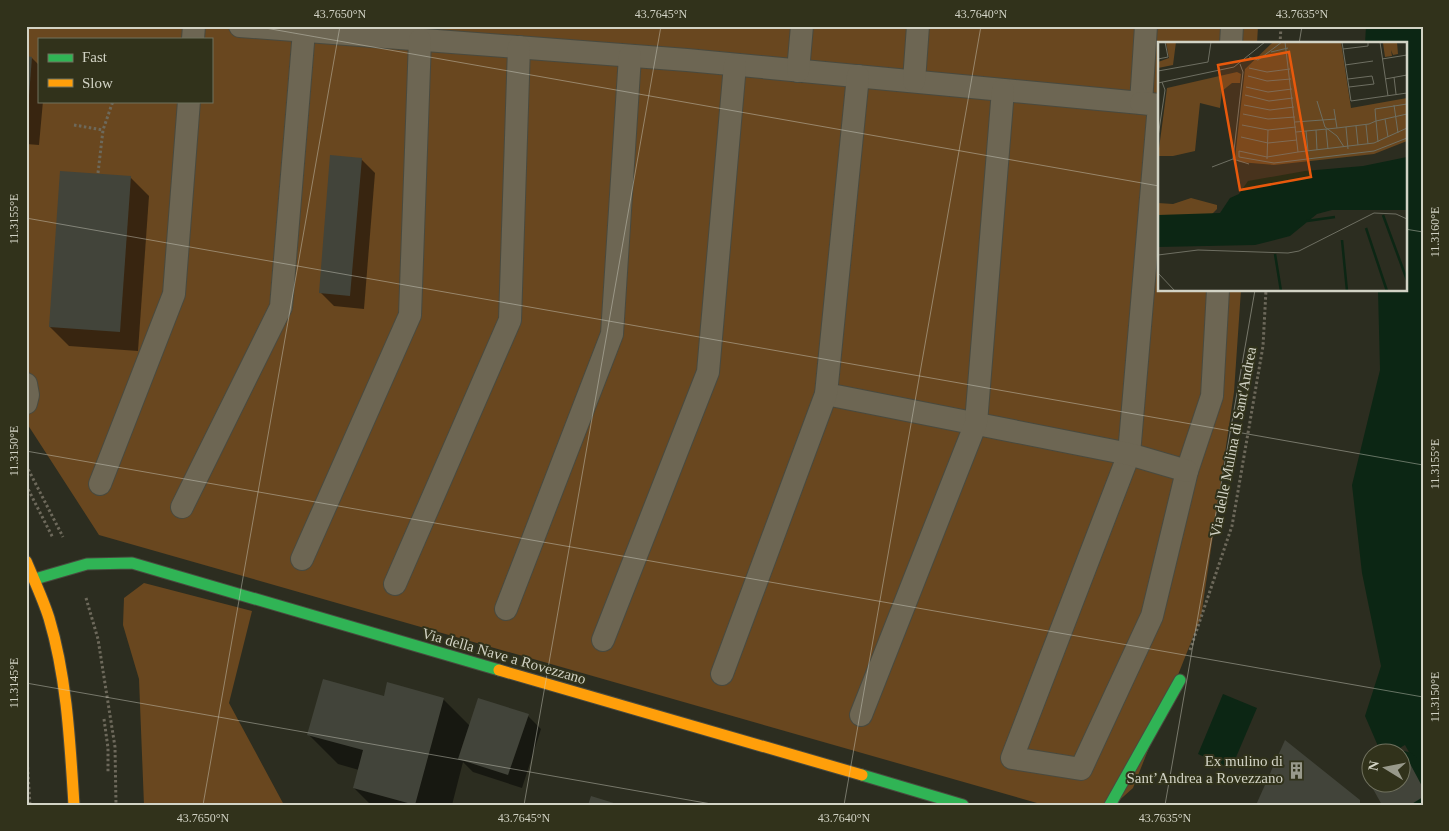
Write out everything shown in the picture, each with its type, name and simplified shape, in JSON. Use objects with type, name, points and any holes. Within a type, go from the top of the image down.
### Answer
[{"type":"street","points":[[26,561],[35,579],[45,608],[60,660],[65,695],[74,805]]},
{"type":"street","name":"Via della Nave a Rovezzano","points":[[35,579],[87,564],[132,563],[963,805]]},
{"type":"street","points":[[1110,805],[1180,680]]},
{"type":"lane","points":[[240,26],[630,56],[1153,104]]},
{"type":"lane","points":[[798,71],[802,26]]},
{"type":"lane","points":[[914,81],[918,26]]},
{"type":"lane","points":[[1146,26],[1153,104],[1129,454],[1012,758],[1081,769],[1152,616],[1187,471],[1212,396],[1218,291]]},
{"type":"lane","points":[[1231,42],[1232,26]]},
{"type":"lane","points":[[182,507],[281,306],[304,31]]},
{"type":"lane","points":[[302,559],[410,315],[420,40]]},
{"type":"lane","points":[[395,584],[510,320],[519,48]]},
{"type":"lane","points":[[506,609],[612,334],[630,56]]},
{"type":"lane","points":[[602,640],[708,372],[735,65]]},
{"type":"lane","points":[[722,674],[826,394],[858,76]]},
{"type":"lane","points":[[860,715],[976,423],[1003,90]]},
{"type":"lane","points":[[100,484],[174,294],[189,102]]},
{"type":"lane","points":[[26,384],[28,395],[26,403]]},
{"type":"lane","points":[[826,394],[1129,454],[1187,471]]},
{"type":"path","points":[[1280,42],[1281,26]]},
{"type":"path","points":[[98,174],[103,130],[113,102]]},
{"type":"path","points":[[74,125],[103,130]]},
{"type":"path","name":"Via delle Mulina di Sant'Andrea","points":[[1180,680],[1232,526],[1263,346],[1266,291]]},
{"type":"path","points":[[26,742],[30,805]]},
{"type":"shaded area","points":[[26,26],[1258,26],[1257,42],[1158,42],[1158,291],[1241,291],[1234,392],[1201,617],[1133,788],[1114,805],[1044,805],[99,535],[26,422]]},
{"type":"shaded area","points":[[1366,26],[1423,26],[1423,777],[1412,757],[1412,744],[1377,744],[1365,716],[1381,666],[1362,573],[1352,485],[1380,370],[1378,291],[1406,291],[1406,42],[1365,42]]},
{"type":"shaded area","points":[[144,583],[252,611],[229,703],[284,805],[144,805],[139,679],[123,625],[124,598]]},
{"type":"shaded area","points":[[1223,694],[1257,708],[1231,769],[1198,754]]},
{"type":"building","points":[[26,56],[32,57],[28,109],[26,109]]},
{"type":"building","points":[[330,155],[362,158],[350,296],[319,293]]},
{"type":"building","points":[[60,171],[131,176],[120,332],[49,327]]},
{"type":"building","points":[[323,679],[384,696],[387,682],[444,698],[415,805],[353,788],[363,750],[307,735]]},
{"type":"building","points":[[478,698],[529,714],[508,775],[458,759]]},
{"type":"building","name":"Ex mulino di Sant’Andrea a Rovezzano","points":[[1285,740],[1360,800],[1360,805],[1256,805]]},
{"type":"building","points":[[1412,767],[1423,788],[1423,797],[1410,805],[1382,805],[1376,794],[1412,794]]},
{"type":"building","points":[[591,796],[617,804],[617,805],[588,805]]},
{"type":"waterway","points":[[1412,791],[1419,805]]},
{"type":"traffic: fast","points":[[35,579],[87,564],[132,563],[499,670]]},
{"type":"traffic: fast","points":[[1110,805],[1180,680]]},
{"type":"traffic: fast","points":[[862,775],[963,805]]},
{"type":"traffic: slow","points":[[26,561],[49,618],[60,664],[67,711],[74,805]]},
{"type":"traffic: slow","points":[[499,670],[862,775]]},
{"type":"place","name":"Ex mulino di Sant’Andrea a Rovezzano","points":[[1297,770]]}]
